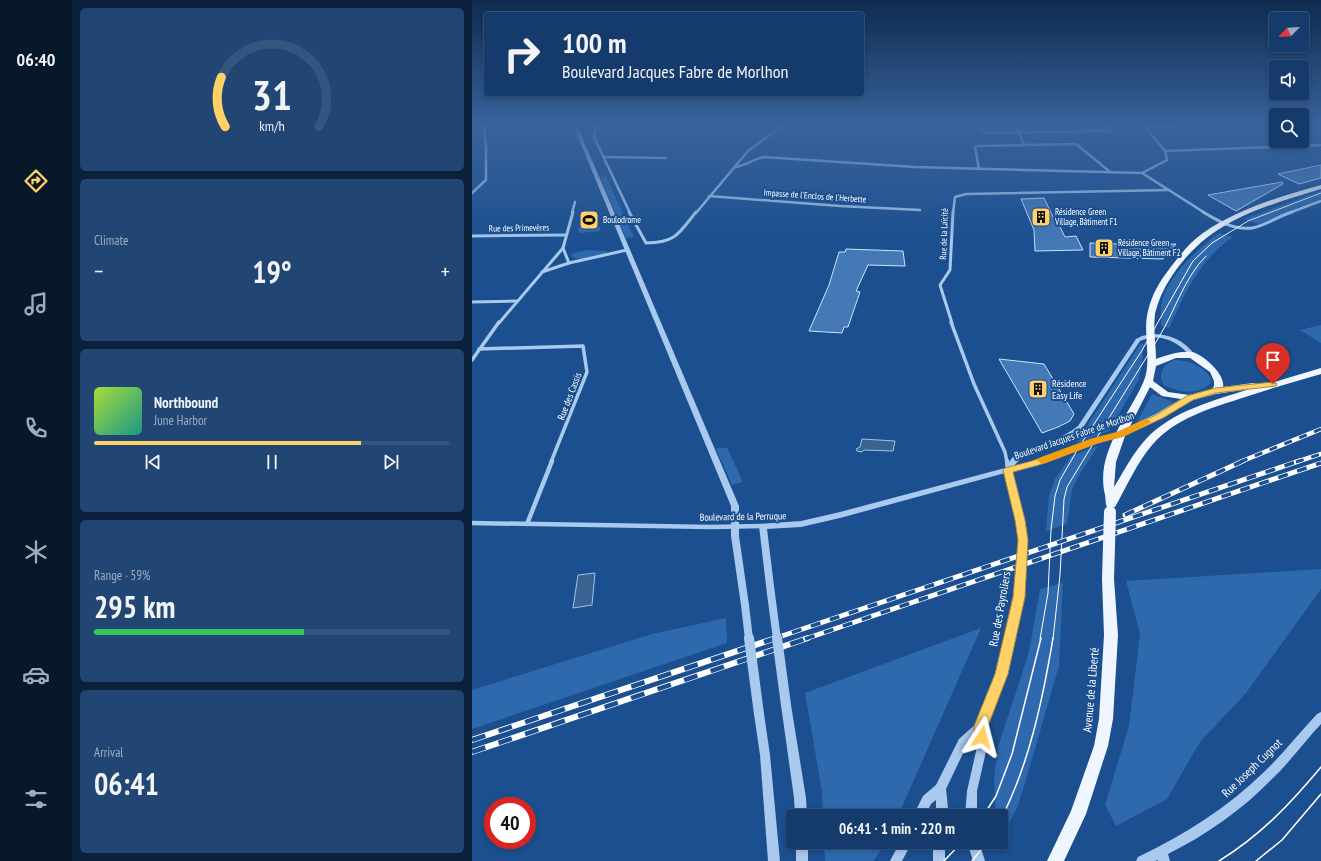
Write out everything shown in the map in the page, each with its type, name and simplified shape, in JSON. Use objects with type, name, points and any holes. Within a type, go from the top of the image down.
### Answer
[{"type":"main road","points":[[1112,500],[1108,490],[1108,475],[1112,456],[1121,434],[1148,382],[1152,364],[1150,328],[1155,300],[1162,284],[1190,247],[1206,234],[1236,217],[1321,187]]},
{"type":"main road","points":[[1152,364],[1175,355],[1192,354],[1217,375],[1219,386],[1215,390]]},
{"type":"main road","name":"Boulevard Jacques Fabre de Morlhon","points":[[1110,512],[1112,500],[1133,462],[1149,442],[1163,429],[1176,420],[1197,409],[1273,384],[1321,371]]},
{"type":"main road","points":[[1148,382],[1165,394],[1190,398]]},
{"type":"main road","name":"Boulevard Jacques Fabre de Morlhon","points":[[1121,434],[1159,416],[1190,398],[1215,390],[1273,384]]},
{"type":"main road","name":"Avenue de la Liberté","points":[[1054,861],[1078,814],[1101,746],[1106,719],[1111,636],[1108,579],[1110,512]]},
{"type":"street","points":[[472,193],[486,180],[486,165]]},
{"type":"street","points":[[592,165],[735,506],[734,527],[765,755],[774,861]]},
{"type":"street","points":[[608,165],[646,243],[659,243],[674,238],[735,167],[747,165]]},
{"type":"street","points":[[888,165],[1142,173],[1224,224],[1236,228],[1253,228],[1321,201]]},
{"type":"street","points":[[1102,165],[1109,171]]},
{"type":"street","points":[[1142,173],[1157,165]]},
{"type":"street","name":"Rue de la Laïcité","points":[[1008,470],[1005,452],[974,384],[945,304],[940,285],[950,270],[953,204],[955,197],[966,194],[1169,190]]},
{"type":"street","name":"Impasse de l'Enclos de l'Herbette","points":[[709,196],[840,206],[920,210]]},
{"type":"street","points":[[472,360],[516,301],[563,248],[575,202]]},
{"type":"street","name":"Rue des Primevères","points":[[472,236],[566,235]]},
{"type":"street","points":[[563,248],[569,263]]},
{"type":"street","points":[[540,273],[569,263],[627,250]]},
{"type":"street","points":[[472,302],[516,301]]},
{"type":"street","points":[[1151,335],[1170,338],[1177,341],[1188,348],[1192,354]]},
{"type":"street","name":"Boulevard Jacques Fabre de Morlhon","points":[[1008,470],[1018,456],[1065,438],[1074,433],[1080,427],[1138,340],[1151,335]]},
{"type":"street","name":"Rue des Cassis","points":[[479,349],[583,346],[587,372],[527,524]]},
{"type":"street","name":"Boulevard Jacques Fabre de Morlhon","points":[[1008,470],[1035,463],[1095,441],[1121,434]]},
{"type":"street","name":"Boulevard de la Perruque","points":[[472,523],[734,527],[801,524],[1008,470]]},
{"type":"street","name":"Rue des Payroliers","points":[[971,809],[972,791],[982,747],[981,726],[1002,674],[1019,597],[1023,540],[1020,520],[1008,470]]},
{"type":"street","points":[[763,526],[801,809]]},
{"type":"street","name":"Rue Joseph Cugnot","points":[[1142,861],[1163,857],[1232,808],[1268,776],[1321,716]]},
{"type":"street","name":"Rue des Payroliers","points":[[922,809],[927,800],[940,789],[963,742],[981,726]]},
{"type":"street","points":[[940,789],[942,809]]},
{"type":"street","points":[[802,849],[802,861]]},
{"type":"street","points":[[896,861],[902,849]]},
{"type":"street","points":[[939,849],[939,861]]},
{"type":"street","points":[[975,849],[979,861]]},
{"type":"shaded area","points":[[606,176],[634,237],[626,238],[600,177]]},
{"type":"shaded area","points":[[1321,191],[1321,199],[1259,224],[1244,219]]},
{"type":"shaded area","name":"Boulodrome","points":[[591,210],[601,231],[580,233],[578,230],[586,211]]},
{"type":"shaded area","points":[[1219,233],[1233,237],[1221,246],[1202,266],[1181,302],[1169,328],[1161,326],[1162,301],[1171,281],[1194,254]]},
{"type":"shaded area","points":[[586,250],[607,251],[607,253],[580,259],[572,257],[571,254]]},
{"type":"shaded area","points":[[1321,325],[1321,343],[1300,330]]},
{"type":"shaded area","points":[[1141,343],[1144,344],[1141,370],[1138,381],[1109,431],[1076,443]]},
{"type":"shaded area","points":[[1176,360],[1191,363],[1201,368],[1211,379],[1210,384],[1205,388],[1188,392],[1176,390],[1164,385],[1161,373],[1168,363]]},
{"type":"shaded area","points":[[1152,394],[1173,402],[1165,411],[1137,422]]},
{"type":"shaded area","points":[[862,439],[895,441],[893,451],[857,451],[856,449],[860,447]]},
{"type":"shaded area","points":[[1098,446],[1078,477],[1072,490],[1067,524],[1046,531],[1049,496],[1055,479],[1071,456]]},
{"type":"shaded area","points":[[727,448],[743,482],[732,485],[716,449]]},
{"type":"shaded area","points":[[1321,569],[1321,589],[1246,693],[1200,742],[1167,799],[1116,826],[1105,805],[1129,726],[1140,634],[1126,581]]},
{"type":"shaded area","points":[[595,573],[592,605],[573,608],[578,575]]},
{"type":"shaded area","points":[[1063,583],[1059,666],[1017,808],[1008,824],[1008,809],[996,809],[994,779],[998,747],[1029,652],[1040,589]]},
{"type":"shaded area","points":[[726,618],[727,643],[472,729],[472,690],[652,634]]},
{"type":"shaded area","points":[[981,628],[901,809],[823,809],[822,791],[805,693]]},
{"type":"shaded area","points":[[824,849],[882,849],[873,861],[825,861]]},
{"type":"building","points":[[1321,165],[1321,178],[1299,184],[1278,174]]},
{"type":"building","points":[[1282,182],[1283,184],[1236,211],[1208,195]]},
{"type":"building","points":[[1044,198],[1057,225],[1059,225],[1065,237],[1076,236],[1083,250],[1035,251],[1034,230],[1021,199]]},
{"type":"building","name":"Résidence Green Village, Bâtiment F2","points":[[1090,243],[1148,245],[1176,244],[1163,259],[1090,257]]},
{"type":"building","points":[[846,249],[903,251],[905,266],[868,265],[856,291],[860,292],[848,327],[844,327],[842,333],[809,331],[829,285],[839,252],[845,252]]},
{"type":"building","name":"Résidence Easy Life","points":[[999,359],[1044,364],[1074,414],[1070,421],[1042,433]]},
{"type":"tram line","points":[[1040,639],[1048,593],[1051,530],[1055,496],[1060,480],[1079,447],[1141,352],[1193,261],[1212,243],[1248,221],[1321,193]]},
{"type":"tram line","points":[[1053,639],[1060,575],[1064,499],[1067,487],[1165,327],[1192,274],[1206,256]]},
{"type":"tram line","points":[[988,809],[996,796],[1012,754],[1041,638]]},
{"type":"tram line","points":[[1006,809],[1020,776],[1034,731],[1045,684],[1053,638]]},
{"type":"tram line","points":[[1219,861],[1262,830],[1298,794],[1321,767]]},
{"type":"tram line","points":[[1256,861],[1282,840],[1321,794]]},
{"type":"tram line","points":[[944,861],[955,849]]},
{"type":"tram line","points":[[972,861],[981,849]]},
{"type":"railway","points":[[1240,462],[1321,429]]},
{"type":"railway","points":[[1297,462],[1321,454]]},
{"type":"railway","points":[[1125,515],[1243,461]]},
{"type":"railway","points":[[773,639],[1297,462]]},
{"type":"railway","points":[[805,639],[1321,463]]},
{"type":"railway","points":[[472,740],[776,638]]},
{"type":"railway","points":[[472,752],[808,638]]},
{"type":"slow traffic","points":[[1042,460],[1095,441],[1121,434],[1146,422]]},
{"type":"place","name":"Résidence Green Village, Bâtiment F1","points":[[1041,217]]},
{"type":"place","name":"Boulodrome","points":[[589,220]]},
{"type":"place","name":"Résidence Green Village, Bâtiment F2","points":[[1104,248]]},
{"type":"place","name":"Résidence Easy Life","points":[[1038,389]]},
{"type":"route","points":[[982,737],[981,726],[1002,674],[1019,597],[1023,540],[1020,520],[1008,470],[1035,463],[1095,441],[1121,434],[1159,416],[1190,398],[1215,390],[1273,384]]}]
